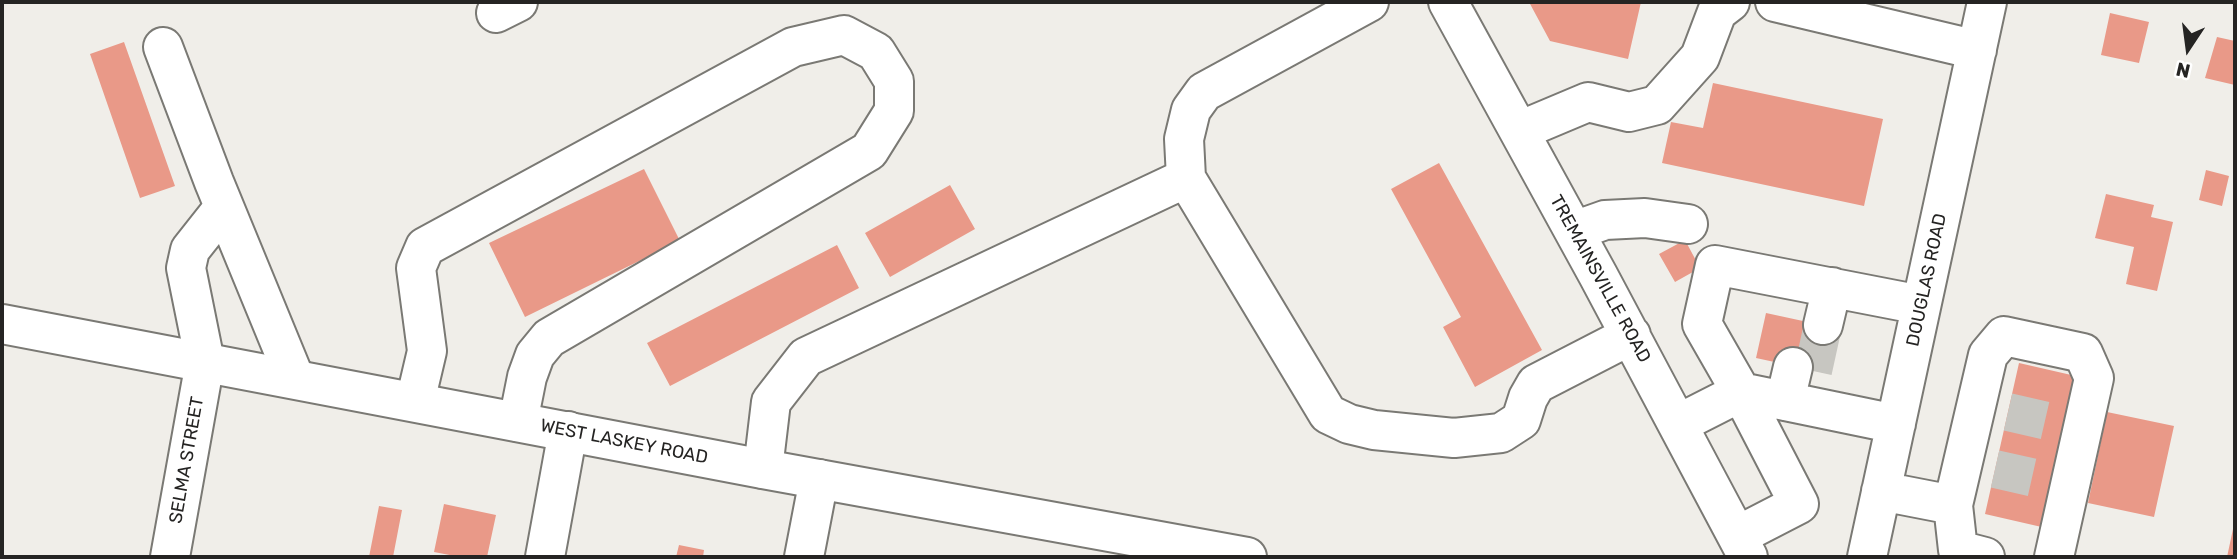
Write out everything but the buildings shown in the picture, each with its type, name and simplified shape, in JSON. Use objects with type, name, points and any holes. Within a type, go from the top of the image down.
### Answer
[{"type":"street","points":[[1369,2],[1204,92],[1191,110],[1184,139],[1186,178],[1328,414],[1349,424],[1374,430],[1454,438],[1501,433],[1521,420],[1536,384],[1630,335]]},
{"type":"street","name":"TREMAINSVILLE ROAD","points":[[1448,2],[1743,547]]},
{"type":"street","points":[[1519,131],[1588,102],[1629,112],[1657,105],[1700,57],[1717,12],[1730,2]]},
{"type":"street","points":[[1775,2],[1977,50]]},
{"type":"street","name":"DOUGLAS ROAD","points":[[1867,557],[1987,2]]},
{"type":"street","points":[[415,402],[427,351],[416,268],[425,247],[793,47],[844,35],[876,52],[894,81],[894,111],[869,151],[549,338],[535,355],[518,422]]},
{"type":"street","points":[[163,47],[295,379]]},
{"type":"street","points":[[763,469],[771,402],[806,357],[1186,178]]},
{"type":"street","points":[[205,362],[186,268],[190,250],[224,206]]},
{"type":"street","points":[[1574,231],[1605,220],[1645,218],[1688,225]]},
{"type":"street","points":[[1743,547],[1799,505],[1741,392],[1702,324],[1715,265],[1921,305]]},
{"type":"street","points":[[1813,323],[1821,285]]},
{"type":"street","name":"WEST LASKEY ROAD","points":[[2,324],[763,469],[1247,557]]},
{"type":"street","points":[[1985,557],[1958,550],[1954,505],[1979,465],[1992,408],[1989,355],[2004,336],[2083,353],[2094,378],[2076,428],[2063,485],[2054,557]]},
{"type":"street","name":"SELMA STREET","points":[[170,557],[205,362]]},
{"type":"street","points":[[1678,424],[1741,392],[1799,386],[1896,424]]},
{"type":"street","points":[[545,557],[568,431]]},
{"type":"street","points":[[804,557],[819,479]]},
{"type":"street","points":[[1881,491],[1954,505]]},
{"type":"tunnel","points":[[1813,371],[1823,325]]},
{"type":"tunnel","points":[[2008,412],[2069,426]]},
{"type":"tunnel","points":[[1995,469],[2057,483]]}]
